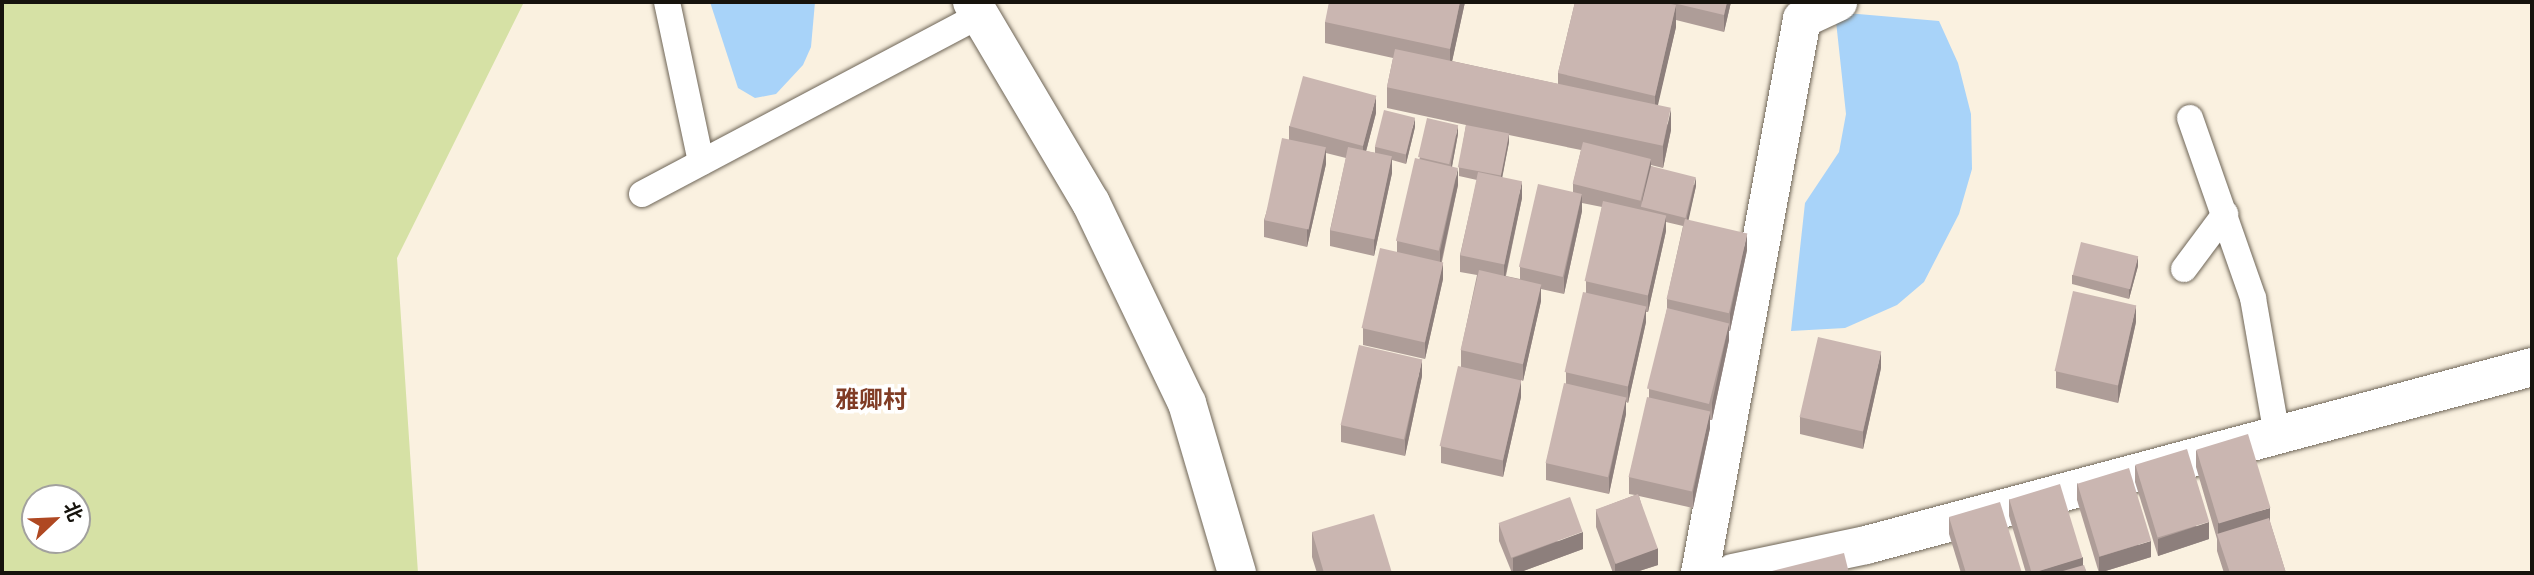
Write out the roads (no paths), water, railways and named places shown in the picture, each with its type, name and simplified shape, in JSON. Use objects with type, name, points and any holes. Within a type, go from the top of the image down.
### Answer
[{"type":"street","points":[[1700,573],[1802,19],[1838,2]]},
{"type":"street","points":[[976,8],[1091,203],[1187,403],[1237,573]]},
{"type":"street","points":[[1732,573],[1866,545],[2532,367]]},
{"type":"lane","points":[[667,2],[701,162]]},
{"type":"lane","points":[[642,194],[976,8]]},
{"type":"lane","points":[[2190,118],[2253,299],[2277,436]]},
{"type":"lane","points":[[2184,269],[2225,214]]},
{"type":"water","points":[[710,2],[815,2],[811,47],[803,65],[776,94],[755,98],[738,88]]},
{"type":"water","points":[[1835,12],[1939,21],[1958,63],[1971,114],[1972,169],[1959,214],[1924,282],[1897,305],[1845,328],[1791,331],[1805,203],[1839,152],[1846,114]]},
{"type":"district","name":"雅卿村","points":[[871,399]]}]
